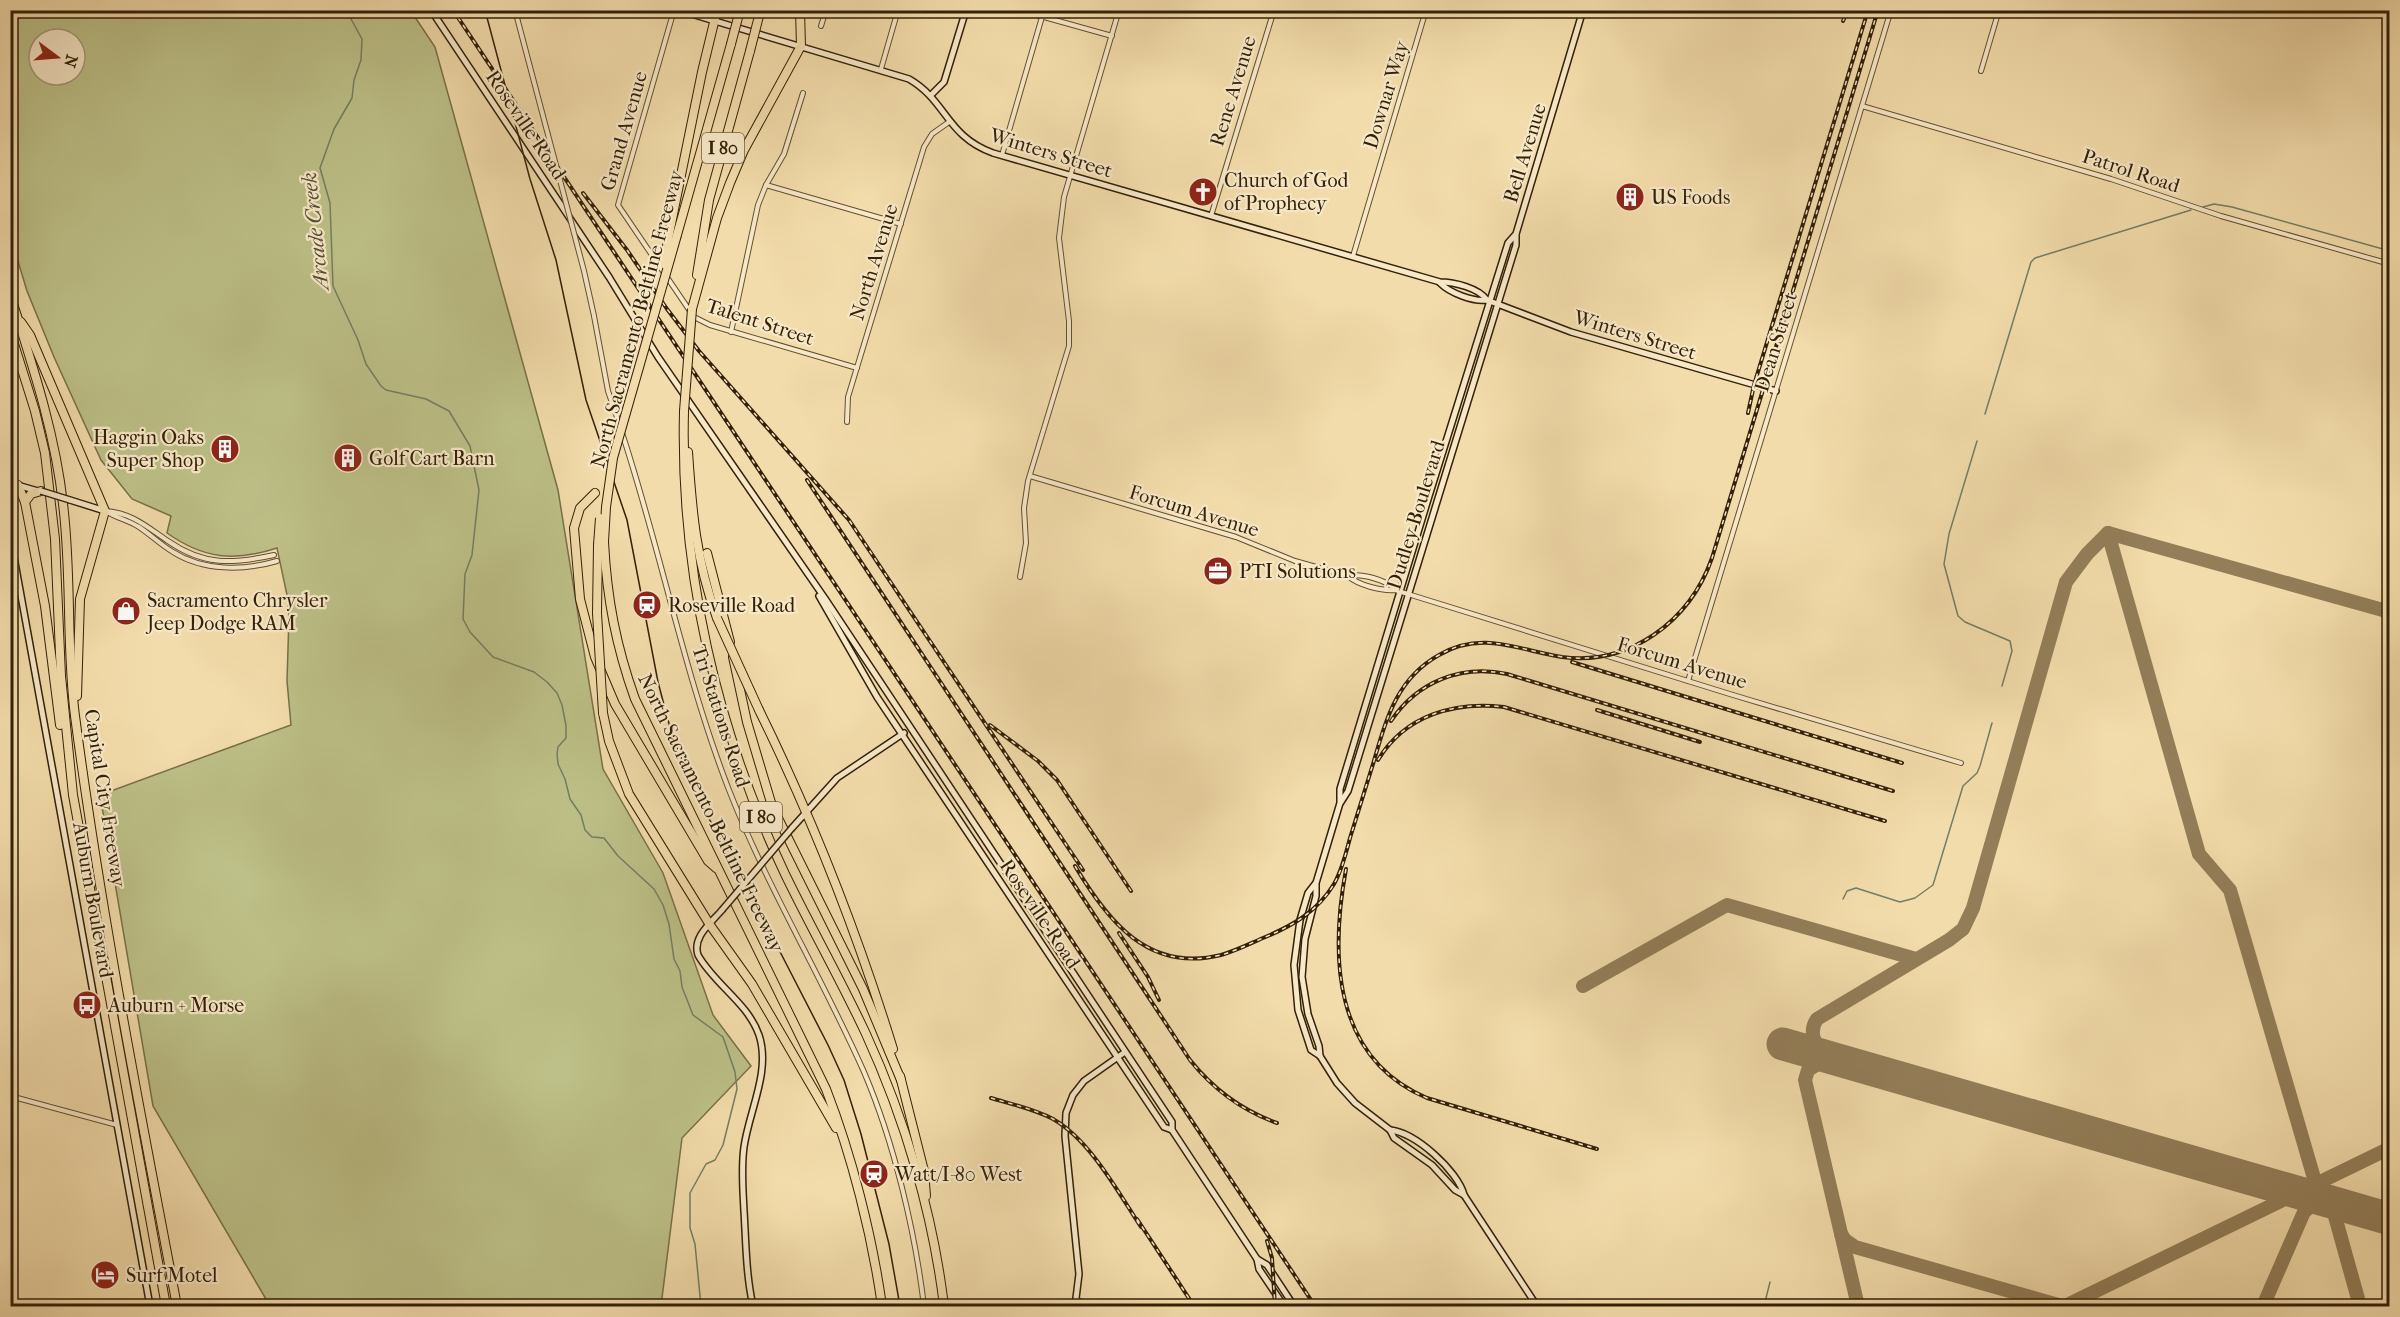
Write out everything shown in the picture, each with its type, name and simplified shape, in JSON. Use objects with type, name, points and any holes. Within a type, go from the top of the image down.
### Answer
[{"type":"highway","points":[[673,234],[717,10]]},
{"type":"highway","name":"North Sacramento Beltline Freeway","points":[[740,10],[673,234],[660,290],[613,458],[601,510],[601,544],[611,620],[621,660],[644,722],[822,1079],[844,1143],[874,1258],[882,1306]]},
{"type":"highway","points":[[705,248],[744,150],[801,46],[800,10]]},
{"type":"highway","name":"North Sacramento Beltline Freeway","points":[[760,14],[709,200],[705,248],[692,309],[684,411],[684,504],[696,596],[710,662],[728,727],[750,790],[784,873],[867,1036],[902,1129],[928,1215],[944,1306]]},
{"type":"highway","name":"Capital City Freeway","points":[[10,294],[43,398],[55,448],[62,494],[75,713],[93,844],[170,1269],[179,1306]]},
{"type":"highway","points":[[17,317],[30,335],[105,511],[80,599],[79,684],[75,713]]},
{"type":"highway","name":"Capital City Freeway","points":[[10,331],[35,411],[45,453],[55,539],[61,676],[73,795],[166,1306]]},
{"type":"highway","points":[[684,411],[699,560],[718,623],[806,810],[861,948],[901,1080],[924,1171],[928,1215]]},
{"type":"highway","points":[[14,484],[25,502],[45,606],[56,700],[73,795]]},
{"type":"highway","points":[[25,502],[31,494],[41,491]]},
{"type":"highway","points":[[595,493],[580,508],[574,528],[580,598],[595,657],[615,704],[636,740],[708,861],[720,871]]},
{"type":"highway","points":[[601,544],[597,613],[603,713],[618,768],[629,794],[710,925],[752,984],[778,1026],[844,1143]]},
{"type":"highway","points":[[707,553],[747,722],[772,806],[863,989],[901,1080]]},
{"type":"main road","name":"Roseville Road","points":[[431,10],[609,277],[658,357],[815,586],[1172,1122],[1172,1130],[1257,1259],[1259,1269],[1284,1306]]},
{"type":"main road","name":"Winters Street","points":[[676,10],[909,79],[931,95],[949,122],[968,141],[984,149],[1440,282],[1447,289],[1480,301],[1498,304],[1574,333],[1776,391]]},
{"type":"main road","points":[[931,95],[944,82],[966,10]]},
{"type":"main road","name":"Bell Avenue","points":[[1489,301],[1508,243],[1516,234],[1582,13]]},
{"type":"main road","name":"Dudley Boulevard","points":[[1340,803],[1348,791],[1516,245],[1516,234]]},
{"type":"main road","name":"Dudley Boulevard","points":[[1489,301],[1398,590],[1340,789],[1340,803],[1316,883],[1308,893],[1300,920],[1294,965],[1301,1023],[1311,1050],[1320,1056],[1332,1077],[1350,1098],[1390,1130],[1394,1138],[1432,1165],[1455,1190],[1464,1195],[1537,1306]]},
{"type":"main road","points":[[14,484],[105,511]]},
{"type":"main road","name":"Auburn Boulevard","points":[[10,535],[150,1306]]},
{"type":"main road","name":"Roseville Road","points":[[815,586],[854,659],[902,734],[1164,1127],[1172,1130]]},
{"type":"main road","points":[[753,1306],[747,1262],[743,1160],[763,1052],[757,1030],[749,1016],[698,955],[697,941],[806,810],[837,778],[910,728]]},
{"type":"main road","points":[[1075,1303],[1079,1274],[1065,1136],[1066,1113],[1073,1095],[1084,1081],[1125,1052]]},
{"type":"main road","name":"Roseville Road","points":[[1257,1259],[1267,1265],[1294,1306]]},
{"type":"street","name":"Tri Stations Road","points":[[515,10],[584,271],[608,391],[637,479],[711,744],[755,847],[865,1074],[902,1187],[924,1306]]},
{"type":"street","name":"Grand Avenue","points":[[669,282],[618,205],[676,10]]},
{"type":"street","points":[[821,26],[826,10]]},
{"type":"street","points":[[881,69],[898,10]]},
{"type":"street","points":[[1019,10],[1112,36]]},
{"type":"street","points":[[1002,155],[1044,10]]},
{"type":"street","points":[[1020,577],[1026,543],[1024,508],[1030,476],[1069,346],[1069,321],[1059,238],[1060,217],[1070,175],[1119,10]]},
{"type":"street","name":"Rene Avenue","points":[[1211,216],[1274,10]]},
{"type":"street","name":"Downar Way","points":[[1353,256],[1426,10]]},
{"type":"street","points":[[1567,10],[1582,13]]},
{"type":"street","name":"Dean Street","points":[[1688,681],[1891,10]]},
{"type":"street","points":[[1981,71],[1999,10]]},
{"type":"street","points":[[731,332],[756,213],[766,185],[787,147],[803,93]]},
{"type":"street","name":"Patrol Road","points":[[1862,106],[2111,179],[2221,216],[2390,264]]},
{"type":"street","name":"North Avenue","points":[[847,422],[848,397],[925,144],[932,134],[949,122]]},
{"type":"street","points":[[766,185],[901,224]]},
{"type":"street","name":"Talent Street","points":[[669,282],[694,317],[704,323],[857,368]]},
{"type":"street","name":"Forcum Avenue","points":[[1030,476],[1236,537],[1295,561],[1348,576],[1355,574],[1390,584],[1408,594],[1961,763]]},
{"type":"street","points":[[105,511],[117,512],[137,519],[186,552],[208,560],[224,563],[244,562],[274,555]]},
{"type":"street","points":[[105,511],[133,523],[175,554],[199,562],[223,568],[238,568],[277,561]]},
{"type":"street","points":[[269,556],[271,563]]},
{"type":"street","points":[[10,1096],[117,1126]]},
{"type":"street","points":[[1075,1303],[1099,1306]]},
{"type":"green space","points":[[11,10],[411,11],[435,47],[558,490],[603,769],[663,873],[713,1015],[751,1066],[682,1138],[661,1306],[270,1306],[153,1106],[100,795],[291,725],[287,681],[289,616],[277,548],[233,556],[207,553],[167,533],[171,516],[132,499],[101,460],[27,291],[11,238]]},
{"type":"waterway","name":"Arcade Creek","points":[[346,10],[362,39],[361,60],[354,80],[352,98],[334,129],[320,168],[330,203],[333,286],[358,340],[366,364],[381,386],[386,390],[426,399],[449,411],[470,446],[479,490],[472,555],[465,574],[463,619],[470,632],[493,657],[534,672],[557,693],[566,726],[566,738],[558,747],[558,764],[570,799],[581,815],[585,830],[592,837],[604,838],[618,856],[654,889],[663,905],[669,924],[674,959],[680,971],[682,987],[693,1015],[723,1037],[735,1072],[737,1089],[723,1145],[715,1160],[706,1164],[690,1193],[690,1228],[695,1244],[701,1306]]},
{"type":"waterway","points":[[2203,207],[2214,204],[2232,207],[2390,251]]},
{"type":"waterway","points":[[1985,414],[2031,262],[2035,258],[2191,210]]},
{"type":"waterway","points":[[1977,441],[1949,534],[1944,564],[1958,616],[1965,622],[2010,641],[2012,651],[2002,686]]},
{"type":"waterway","points":[[1843,899],[1847,891],[1856,888],[1900,902],[1915,898],[1933,885],[1963,786],[1977,773],[1992,723]]},
{"type":"waterway","points":[[1764,1306],[1770,1282]]},
{"type":"taxiway","points":[[2108,533],[2199,854],[2230,890],[2316,1185],[2320,1193],[2331,1202],[2360,1306]]},
{"type":"taxiway","points":[[2108,533],[2390,612]]},
{"type":"taxiway","points":[[1823,1056],[1813,1033],[1817,1019],[1949,940],[1963,929],[1973,908],[2066,582],[2087,554],[2108,533]]},
{"type":"taxiway","points":[[1583,986],[1727,905],[1916,959]]},
{"type":"taxiway","points":[[1829,1057],[1808,1070],[1805,1080],[1858,1306]]},
{"type":"taxiway","points":[[2065,1306],[2390,1148]]},
{"type":"taxiway","points":[[2263,1306],[2304,1212],[2313,1204],[2329,1201]]},
{"type":"taxiway","points":[[1841,1234],[1855,1247],[2062,1306]]},
{"type":"runway","points":[[1783,1044],[2390,1219]]},
{"type":"tram line","points":[[485,10],[530,179],[556,260],[586,400],[627,520],[658,682],[672,735],[698,798],[775,942],[844,1080],[861,1134],[889,1244],[900,1306]]},
{"type":"railway","points":[[453,10],[1315,1306]]},
{"type":"railway","points":[[1843,21],[1848,10]]},
{"type":"railway","points":[[1748,413],[1754,385],[1868,10]]},
{"type":"railway","points":[[1075,866],[1101,906],[1116,923],[1133,938],[1151,949],[1172,956],[1195,959],[1221,955],[1237,949],[1303,917],[1320,903],[1334,884],[1344,861],[1388,717],[1403,688],[1424,665],[1455,648],[1485,643],[1562,657],[1587,658],[1611,654],[1634,646],[1673,619],[1702,581],[1712,558],[1878,10]]},
{"type":"railway","points":[[583,193],[699,351],[849,520],[1083,870]]},
{"type":"railway","points":[[807,480],[1190,1060],[1229,1098],[1277,1123]]},
{"type":"railway","points":[[1572,662],[1902,763]]},
{"type":"railway","points":[[1391,721],[1414,696],[1427,686],[1442,679],[1473,672],[1507,674],[1893,791]]},
{"type":"railway","points":[[1378,760],[1402,732],[1433,714],[1467,706],[1504,707],[1885,821]]},
{"type":"railway","points":[[1597,710],[1700,742]]},
{"type":"railway","points":[[990,725],[1038,761],[1057,780],[1131,891]]},
{"type":"railway","points":[[1346,869],[1341,902],[1340,969],[1345,1001],[1356,1031],[1372,1058],[1396,1080],[1427,1098],[1597,1149]]},
{"type":"railway","points":[[1119,933],[1148,977],[1159,1000]]},
{"type":"railway","points":[[991,1098],[1038,1112],[1066,1128],[1091,1153],[1141,1227]]},
{"type":"railway","points":[[1137,1219],[1194,1306]]},
{"type":"railway","points":[[1267,1241],[1272,1258],[1275,1306]]},
{"type":"place","name":"Church of God of Prophecy","points":[[1203,192]]},
{"type":"place","name":"US Foods","points":[[1630,197]]},
{"type":"place","name":"Haggin Oaks Super Shop","points":[[225,449]]},
{"type":"place","name":"Golf Cart Barn","points":[[348,458]]},
{"type":"place","name":"PTI Solutions","points":[[1218,571]]},
{"type":"place","name":"Roseville Road","points":[[647,605]]},
{"type":"place","name":"Sacramento Chrysler Jeep Dodge RAM","points":[[126,611]]},
{"type":"place","name":"Auburn + Morse","points":[[87,1005]]},
{"type":"place","name":"Watt/I-80 West","points":[[874,1174]]},
{"type":"place","name":"Surf Motel","points":[[105,1275]]}]
